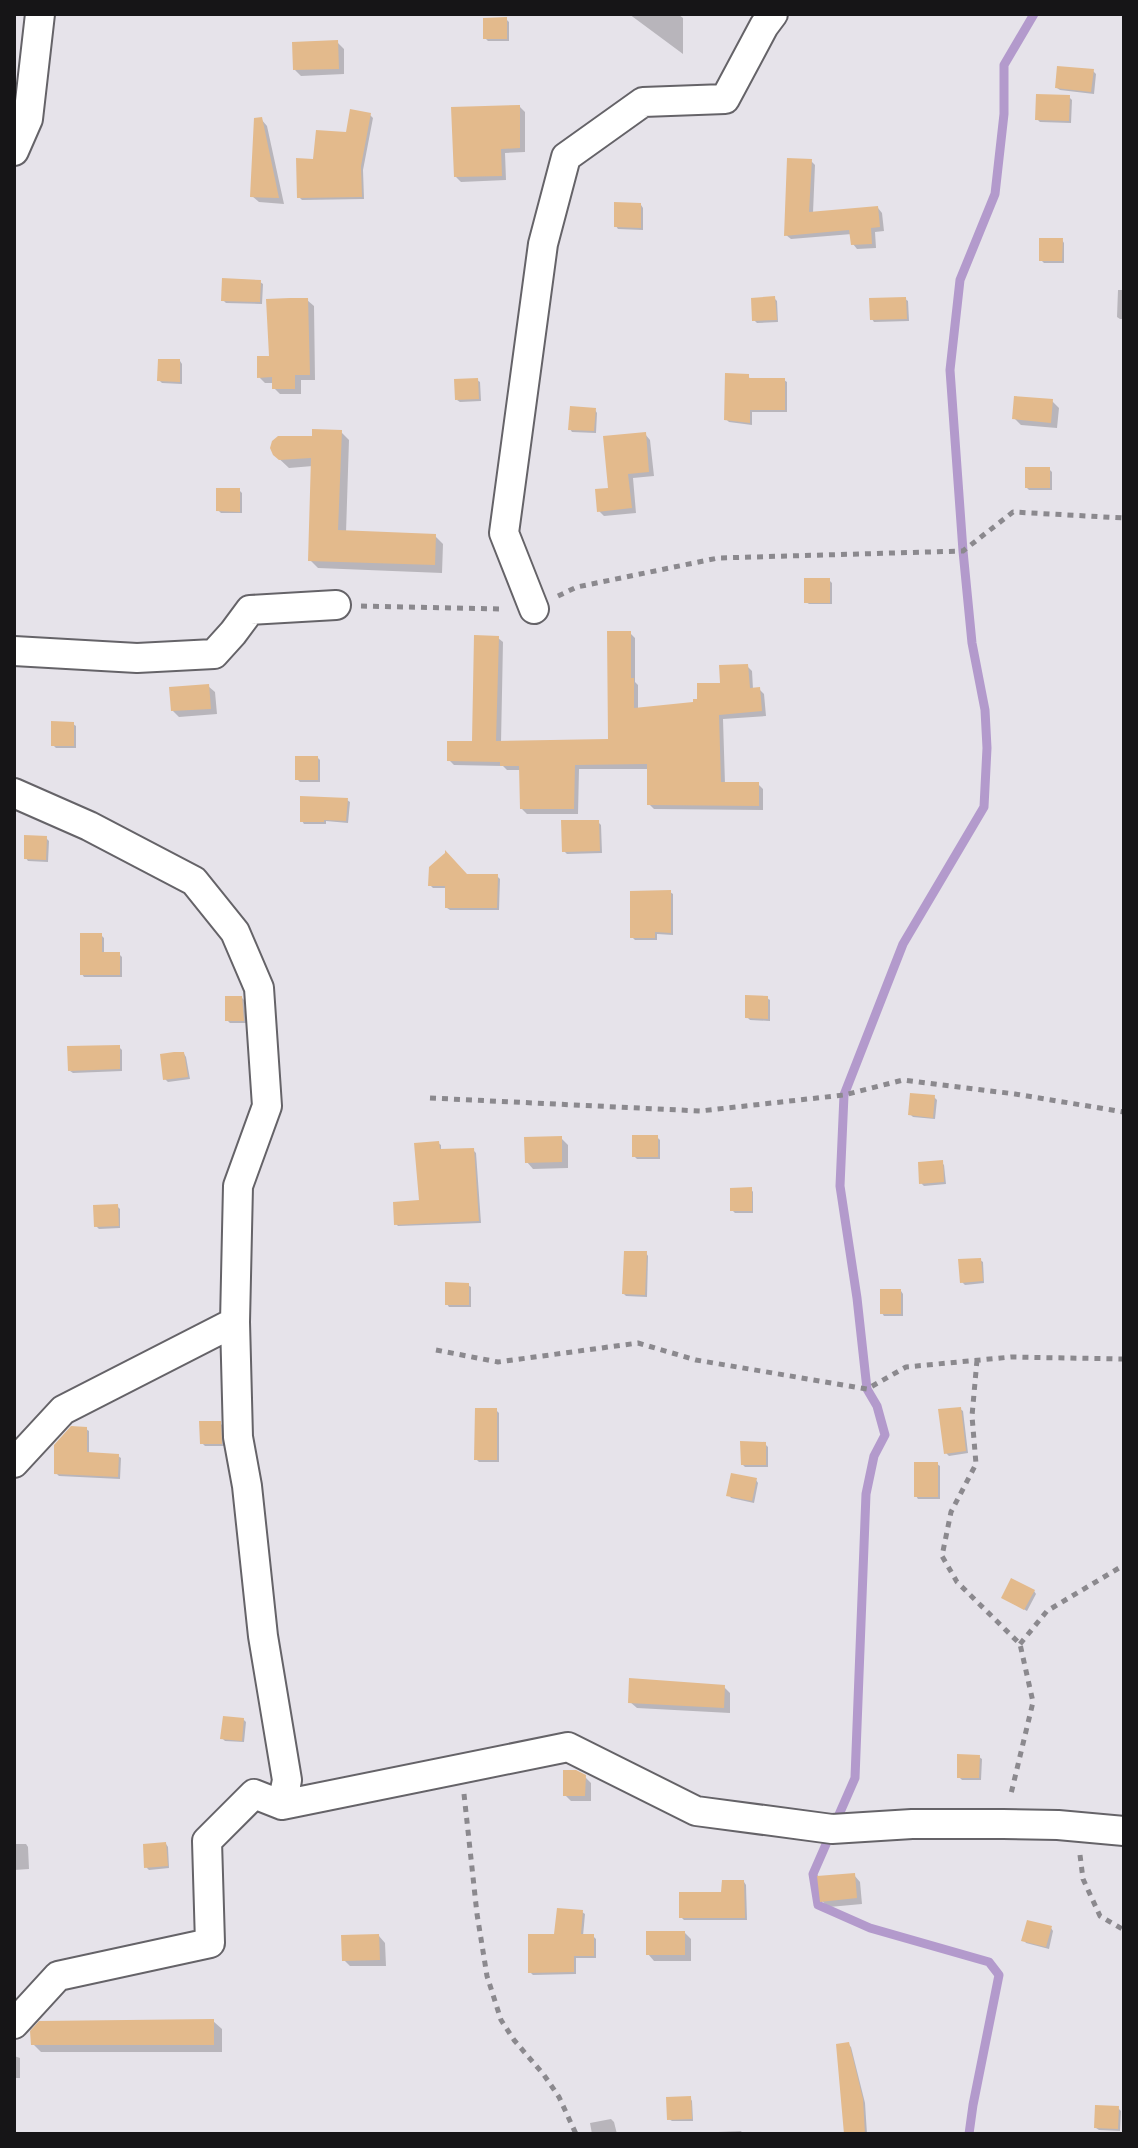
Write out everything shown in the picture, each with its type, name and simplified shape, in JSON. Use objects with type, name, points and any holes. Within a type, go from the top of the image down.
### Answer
[{"type":"street","points":[[14,151],[40,14]]},
{"type":"street","points":[[534,609],[504,533],[543,244],[566,157],[643,102],[725,99],[773,14]]},
{"type":"street","points":[[14,651],[137,658],[214,654],[250,610],[336,605]]},
{"type":"street","points":[[14,793],[89,826],[194,881],[235,932],[259,988],[267,1106],[238,1186],[235,1322],[238,1437],[247,1486],[263,1636],[287,1780],[282,1805]]},
{"type":"street","points":[[14,1463],[63,1410],[235,1322]]},
{"type":"street","points":[[14,2024],[58,1976],[210,1943],[207,1841],[254,1794],[282,1805],[568,1747],[696,1811],[832,1829],[912,1824],[1003,1824],[1124,1831]]},
{"type":"path","points":[[336,605],[534,609],[577,587],[718,558],[963,551],[1013,512],[1124,518]]},
{"type":"path","points":[[430,1098],[700,1111],[844,1095],[903,1080],[1124,1112]]},
{"type":"path","points":[[436,1350],[498,1362],[638,1343],[696,1360],[867,1389],[906,1367],[1011,1357],[1124,1359]]},
{"type":"path","points":[[977,1360],[972,1416],[976,1464],[951,1512],[942,1556],[957,1582],[1020,1644],[1033,1702],[1003,1824]]},
{"type":"path","points":[[1020,1644],[1047,1611],[1124,1565]]},
{"type":"path","points":[[465,1767],[464,1803],[487,1976],[501,2020],[559,2097],[576,2134]]},
{"type":"path","points":[[1076,1826],[1083,1879],[1100,1916],[1124,1930]]},
{"type":"building","points":[[507,17],[507,39],[483,39],[483,18]]},
{"type":"building","points":[[338,40],[339,69],[293,70],[292,42]]},
{"type":"building","points":[[1057,66],[1094,69],[1091,92],[1055,88]]},
{"type":"building","points":[[1036,94],[1070,95],[1069,121],[1035,120]]},
{"type":"building","points":[[520,105],[520,148],[501,149],[502,176],[454,177],[451,107]]},
{"type":"building","points":[[350,109],[371,113],[361,166],[362,197],[297,198],[296,158],[313,159],[316,130],[346,132]]},
{"type":"building","points":[[262,117],[279,198],[250,197],[254,118]]},
{"type":"building","points":[[787,158],[812,159],[809,212],[878,206],[880,227],[871,228],[872,244],[851,245],[849,230],[784,236]]},
{"type":"building","points":[[614,202],[641,203],[641,228],[614,227]]},
{"type":"building","points":[[1039,238],[1063,238],[1062,261],[1039,261]]},
{"type":"building","points":[[222,278],[261,280],[260,302],[221,301]]},
{"type":"building","points":[[775,296],[777,320],[752,321],[751,298]]},
{"type":"building","points":[[906,297],[907,319],[870,320],[869,298]]},
{"type":"building","points":[[308,298],[310,375],[295,375],[295,389],[272,389],[272,377],[257,378],[257,356],[269,356],[266,299]]},
{"type":"building","points":[[158,359],[180,359],[180,382],[157,381]]},
{"type":"building","points":[[725,373],[749,374],[749,378],[785,378],[785,410],[750,410],[750,423],[724,420]]},
{"type":"building","points":[[478,378],[479,399],[455,400],[454,379]]},
{"type":"building","points":[[1014,396],[1053,399],[1051,423],[1012,419]]},
{"type":"building","points":[[570,406],[596,408],[594,431],[568,430]]},
{"type":"building","points":[[312,429],[342,430],[338,530],[436,534],[435,565],[308,561],[311,458],[279,460],[270,448],[278,436],[312,436]]},
{"type":"building","points":[[646,432],[649,472],[628,474],[632,508],[597,512],[595,489],[608,488],[603,436]]},
{"type":"building","points":[[1025,467],[1050,467],[1050,488],[1025,488]]},
{"type":"building","points":[[216,488],[240,488],[240,512],[216,511]]},
{"type":"building","points":[[804,578],[830,578],[830,603],[804,603]]},
{"type":"building","points":[[607,631],[631,631],[634,708],[693,702],[697,699],[697,683],[720,683],[719,665],[748,664],[750,688],[760,687],[762,711],[719,715],[721,782],[759,782],[759,806],[647,805],[647,764],[575,765],[574,809],[520,809],[519,766],[500,766],[500,762],[447,761],[447,741],[472,741],[474,635],[499,636],[496,741],[608,739]]},
{"type":"building","points":[[209,684],[211,709],[171,711],[169,687]]},
{"type":"building","points":[[51,721],[74,722],[74,746],[51,746]]},
{"type":"building","points":[[295,756],[318,756],[318,780],[295,780]]},
{"type":"building","points":[[300,796],[348,798],[346,821],[300,822]]},
{"type":"building","points":[[561,820],[599,820],[600,851],[562,852]]},
{"type":"building","points":[[24,835],[47,836],[46,860],[24,859]]},
{"type":"building","points":[[445,850],[467,874],[498,874],[497,908],[445,908],[445,886],[428,886],[429,867]]},
{"type":"building","points":[[671,890],[671,933],[655,932],[655,938],[630,938],[630,891]]},
{"type":"building","points":[[80,933],[102,933],[102,952],[120,952],[120,975],[80,975]]},
{"type":"building","points":[[745,995],[768,996],[768,1019],[745,1018]]},
{"type":"building","points":[[225,996],[242,996],[244,1021],[225,1021]]},
{"type":"building","points":[[120,1045],[120,1069],[68,1071],[67,1046]]},
{"type":"building","points":[[184,1052],[188,1077],[163,1080],[160,1054]]},
{"type":"building","points":[[910,1093],[935,1095],[933,1118],[908,1115]]},
{"type":"building","points":[[632,1135],[658,1135],[658,1157],[632,1157]]},
{"type":"building","points":[[562,1136],[562,1162],[525,1163],[524,1137]]},
{"type":"building","points":[[439,1141],[440,1149],[474,1148],[479,1221],[394,1225],[393,1202],[419,1200],[414,1143]]},
{"type":"building","points":[[943,1160],[944,1182],[919,1184],[918,1162]]},
{"type":"building","points":[[752,1187],[752,1211],[730,1211],[730,1188]]},
{"type":"building","points":[[118,1204],[119,1226],[94,1227],[93,1205]]},
{"type":"building","points":[[624,1251],[647,1251],[645,1295],[622,1294]]},
{"type":"building","points":[[981,1258],[983,1281],[960,1283],[958,1259]]},
{"type":"building","points":[[445,1282],[469,1283],[469,1305],[445,1305]]},
{"type":"building","points":[[880,1289],[901,1289],[901,1314],[880,1314]]},
{"type":"building","points":[[961,1407],[966,1451],[944,1454],[938,1409]]},
{"type":"building","points":[[475,1408],[497,1408],[497,1460],[474,1460]]},
{"type":"building","points":[[199,1421],[221,1421],[222,1444],[200,1444]]},
{"type":"building","points":[[71,1426],[87,1427],[87,1452],[119,1454],[118,1477],[54,1474],[54,1445]]},
{"type":"building","points":[[740,1441],[766,1442],[766,1465],[741,1465]]},
{"type":"building","points":[[914,1462],[938,1462],[938,1497],[914,1497]]},
{"type":"building","points":[[731,1473],[757,1478],[752,1501],[726,1496]]},
{"type":"building","points":[[1011,1578],[1035,1590],[1024,1610],[1001,1598]]},
{"type":"building","points":[[629,1678],[725,1685],[724,1708],[628,1703]]},
{"type":"building","points":[[223,1716],[244,1718],[242,1741],[220,1739]]},
{"type":"building","points":[[957,1754],[980,1755],[979,1778],[957,1778]]},
{"type":"building","points":[[563,1770],[576,1770],[586,1775],[585,1796],[563,1796]]},
{"type":"building","points":[[166,1842],[168,1866],[144,1868],[143,1844]]},
{"type":"building","points":[[855,1873],[857,1898],[820,1902],[817,1876]]},
{"type":"building","points":[[722,1880],[744,1880],[745,1918],[679,1918],[679,1892],[721,1892]]},
{"type":"building","points":[[557,1908],[583,1910],[581,1934],[594,1934],[594,1956],[574,1956],[574,1972],[528,1973],[528,1934],[554,1934]]},
{"type":"building","points":[[1027,1920],[1052,1926],[1046,1947],[1021,1941]]},
{"type":"building","points":[[646,1931],[685,1931],[685,1955],[646,1955]]},
{"type":"building","points":[[379,1934],[380,1960],[342,1961],[341,1935]]},
{"type":"building","points":[[214,2019],[214,2045],[31,2045],[30,2031],[39,2021]]},
{"type":"building","points":[[849,2042],[863,2099],[865,2134],[844,2134],[836,2044]]},
{"type":"building","points":[[691,2096],[692,2119],[667,2120],[666,2097]]},
{"type":"building","points":[[1095,2105],[1119,2106],[1118,2129],[1094,2128]]},
{"type":"waterway","points":[[969,2134],[999,1975],[989,1962],[870,1928],[818,1905],[813,1874],[855,1778],[866,1494],[874,1456],[885,1435],[877,1406],[867,1389],[840,1186],[844,1095],[903,944],[984,807],[985,710],[972,643],[950,370],[960,280],[995,194],[1004,114],[1004,65],[1034,14]]}]
